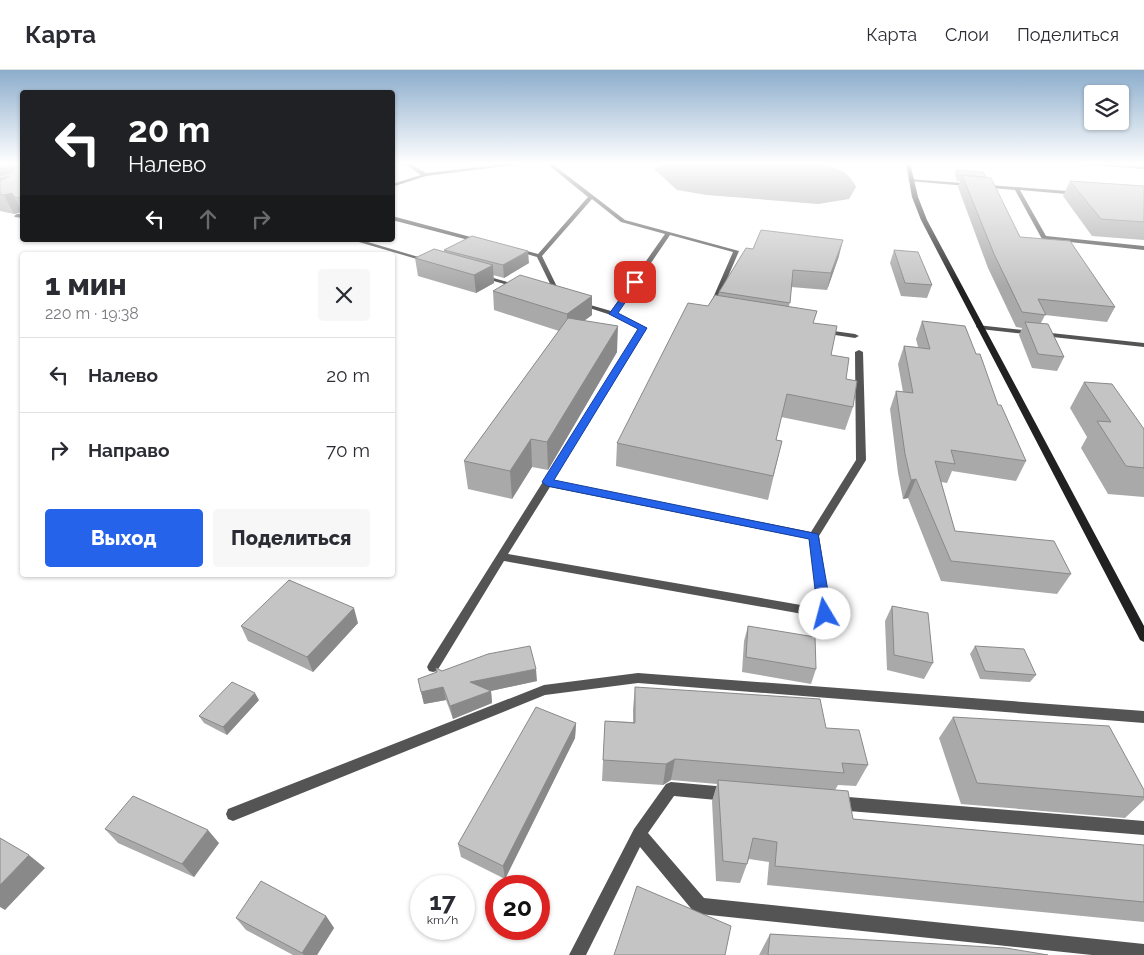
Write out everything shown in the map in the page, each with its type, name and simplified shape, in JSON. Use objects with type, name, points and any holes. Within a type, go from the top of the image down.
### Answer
[{"type":"main road","points":[[919,204],[924,220],[1144,637]]},
{"type":"lane","points":[[539,256],[585,204]]},
{"type":"lane","points":[[601,204],[623,221],[668,234],[714,243],[736,251],[709,312],[719,314]]},
{"type":"lane","points":[[1026,204],[1044,238],[1144,248]]},
{"type":"lane","points":[[395,219],[484,242]]},
{"type":"lane","points":[[613,314],[668,234]]},
{"type":"lane","points":[[362,242],[439,264]]},
{"type":"lane","points":[[512,249],[539,256],[560,298]]},
{"type":"lane","points":[[476,274],[523,287]]},
{"type":"lane","points":[[433,667],[643,328],[613,314],[551,295]]},
{"type":"lane","points":[[980,327],[1144,345]]},
{"type":"lane","points":[[816,330],[855,336]]},
{"type":"lane","points":[[501,557],[825,614],[814,536],[861,460],[860,352]]},
{"type":"lane","points":[[547,482],[814,536]]},
{"type":"lane","points":[[233,814],[544,690],[638,678],[1144,717]]},
{"type":"lane","points":[[577,955],[638,834],[671,789],[740,795]]},
{"type":"lane","points":[[819,801],[1144,828]]},
{"type":"lane","points":[[638,834],[700,906],[1144,952]]},
{"type":"building","points":[[974,204],[1004,204],[1020,237],[1070,241],[1115,307],[1038,299],[1046,315],[1022,312],[994,254]]},
{"type":"building","points":[[1089,204],[1144,204],[1144,222],[1101,219]]},
{"type":"building","points":[[761,230],[843,240],[831,273],[793,270],[790,303],[719,292],[746,248],[753,249]]},
{"type":"building","points":[[472,236],[528,251],[503,265],[444,250]]},
{"type":"building","points":[[434,249],[493,265],[474,275],[415,258]]},
{"type":"building","points":[[894,250],[918,252],[932,285],[905,283]]},
{"type":"building","points":[[520,275],[592,296],[567,314],[493,291]]},
{"type":"building","points":[[715,295],[817,311],[813,323],[837,326],[831,355],[849,358],[846,379],[857,381],[853,407],[787,394],[776,440],[782,441],[773,476],[617,443],[688,303],[708,306]]},
{"type":"building","points":[[568,318],[618,326],[547,442],[531,439],[510,471],[464,461]]},
{"type":"building","points":[[922,321],[965,326],[976,354],[980,354],[998,405],[1001,405],[1026,461],[951,450],[955,464],[935,461],[955,531],[1054,541],[1071,574],[951,561],[916,479],[911,480],[905,454],[896,391],[913,393],[904,346],[930,349]]},
{"type":"building","points":[[1025,322],[1048,324],[1064,357],[1038,354]]},
{"type":"building","points":[[1084,382],[1112,384],[1144,429],[1144,468],[1126,466],[1097,421],[1111,422]]},
{"type":"building","points":[[289,580],[354,608],[307,657],[241,626]]},
{"type":"building","points":[[892,606],[928,613],[933,663],[894,655]]},
{"type":"building","points":[[748,626],[815,637],[816,669],[746,657]]},
{"type":"building","points":[[530,646],[536,669],[470,682],[491,691],[450,706],[443,687],[421,692],[418,679],[437,672],[436,668],[442,671],[488,654]]},
{"type":"building","points":[[975,646],[1024,649],[1036,675],[985,671]]},
{"type":"building","points":[[232,682],[255,693],[223,727],[199,716]]},
{"type":"building","points":[[635,687],[820,699],[826,728],[859,730],[868,765],[842,763],[844,773],[675,759],[666,764],[603,760],[605,721],[635,723]]},
{"type":"building","points":[[536,707],[576,723],[503,866],[458,844]]},
{"type":"building","points":[[953,717],[1109,726],[1144,790],[1144,797],[977,783]]},
{"type":"building","points":[[718,780],[848,791],[853,819],[1144,845],[1144,902],[775,866],[777,842],[753,838],[747,864],[723,861]]},
{"type":"building","points":[[133,796],[208,830],[182,864],[105,829]]},
{"type":"building","points":[[0,838],[29,855],[0,885]]},
{"type":"building","points":[[261,881],[326,916],[302,953],[236,918]]},
{"type":"building","points":[[637,886],[731,926],[725,955],[614,955]]},
{"type":"building","points":[[770,934],[1006,948],[1048,955],[768,955]]},
{"type":"route","points":[[635,282],[613,314],[643,328],[547,482],[814,536],[825,614]]}]
